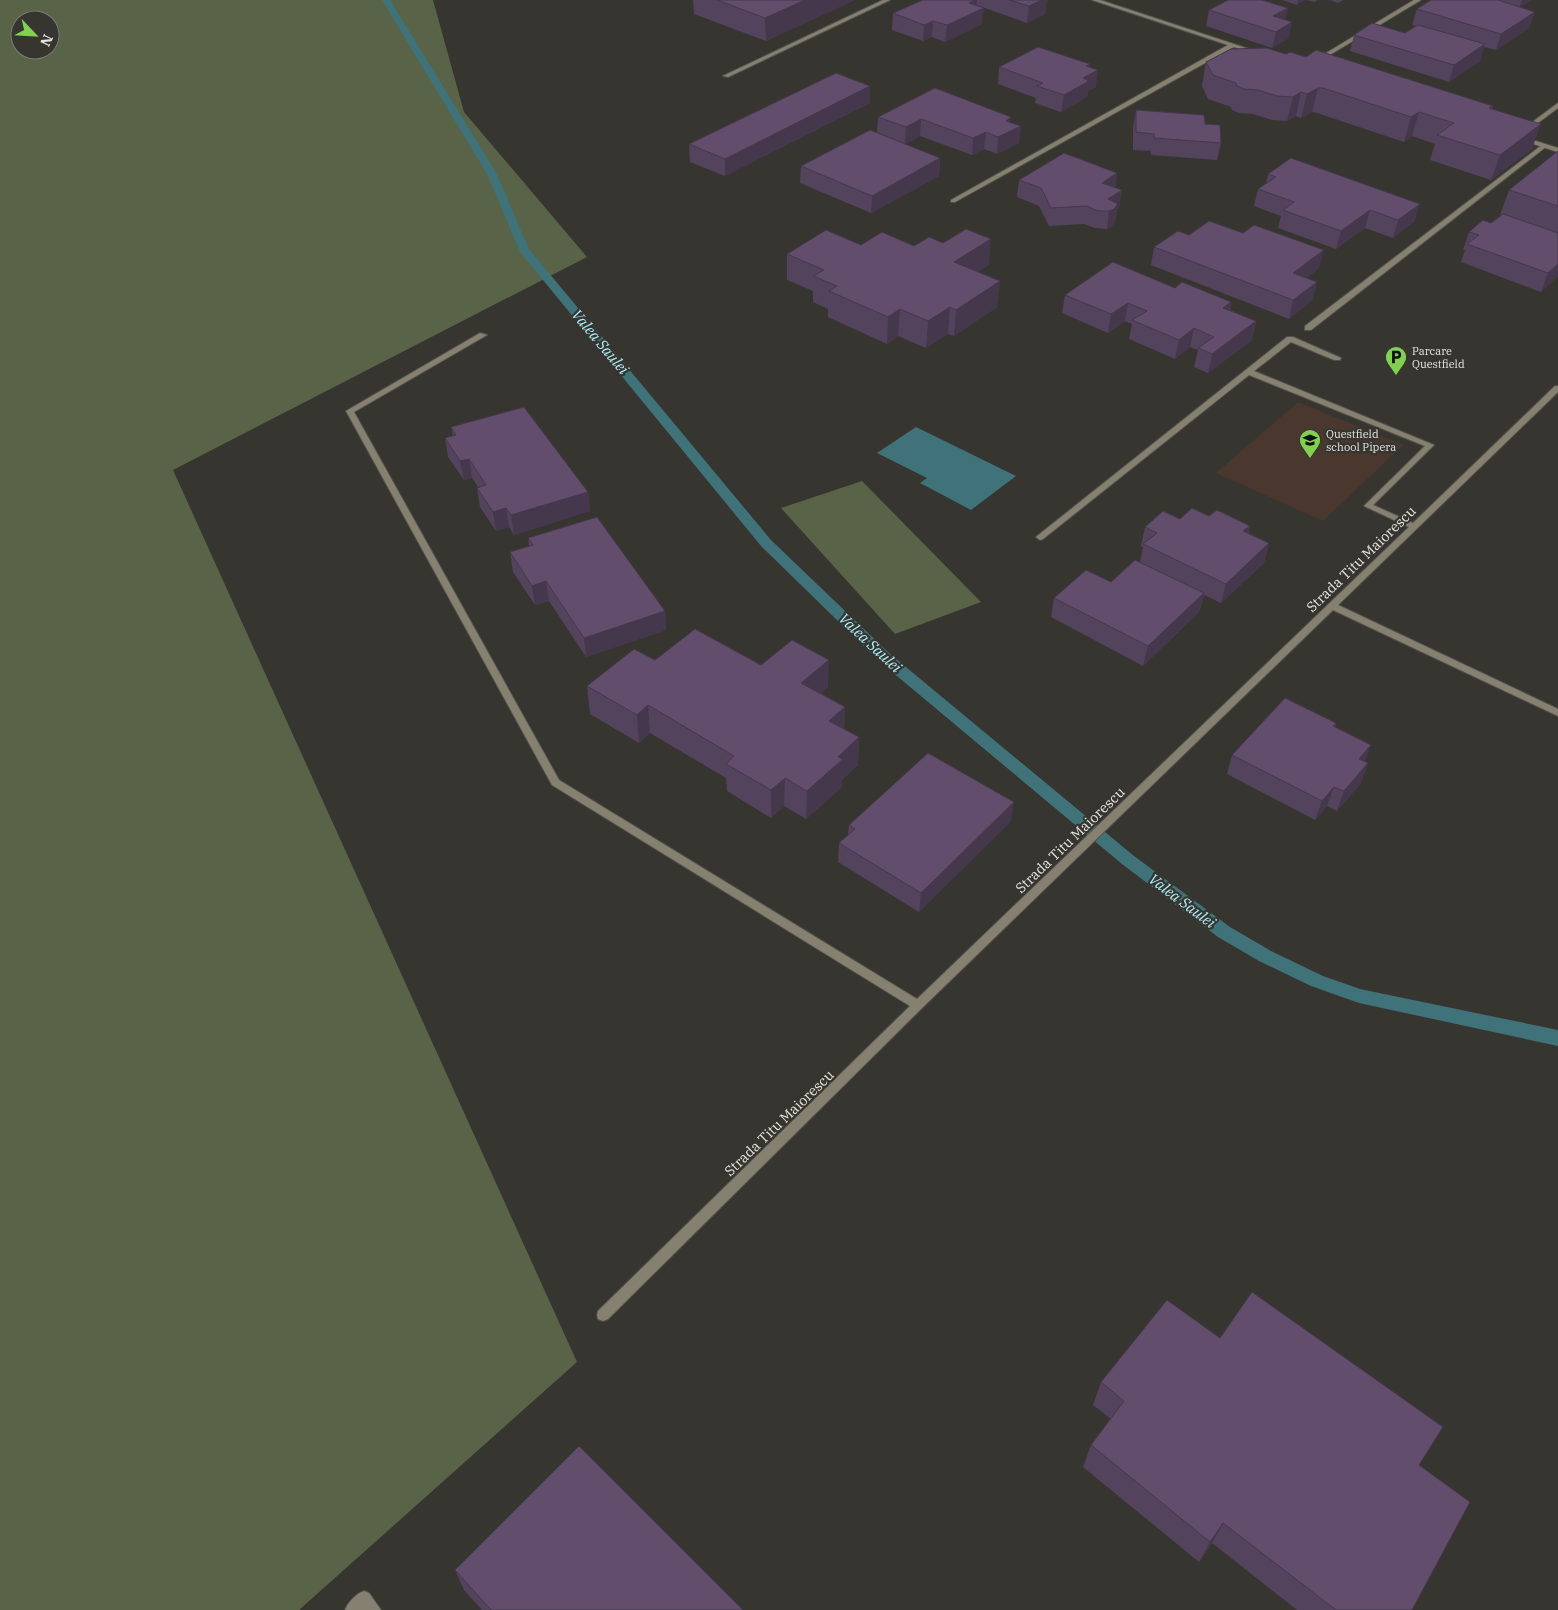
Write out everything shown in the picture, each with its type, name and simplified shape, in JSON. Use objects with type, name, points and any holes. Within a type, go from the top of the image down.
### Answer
[{"type":"street","points":[[726,76],[887,0]]},
{"type":"street","points":[[1095,0],[1260,54]]},
{"type":"street","points":[[1313,63],[1418,0]]},
{"type":"street","points":[[953,201],[1233,45]]},
{"type":"street","points":[[1558,105],[1516,137],[1558,150]]},
{"type":"street","points":[[1308,328],[1544,146]]},
{"type":"street","points":[[483,335],[350,411],[555,782],[918,1006]]},
{"type":"street","points":[[1040,537],[1290,339],[1337,358]]},
{"type":"street","points":[[1249,372],[1430,445],[1368,506],[1414,526]]},
{"type":"street","name":"Strada Titu Maiorescu","points":[[603,1315],[918,1006],[1558,388]]},
{"type":"street","points":[[1332,606],[1558,713]]},
{"type":"street","points":[[352,1610],[364,1598],[374,1610]]},
{"type":"shaded area","name":"Questfield school Pipera","points":[[1298,402],[1403,445],[1323,521],[1216,473]]},
{"type":"green space","points":[[0,0],[433,0],[464,112],[587,257],[173,470],[577,1362],[299,1610],[0,1610]]},
{"type":"green space","points":[[862,481],[981,602],[895,634],[781,508]]},
{"type":"water","points":[[916,427],[1016,476],[971,510],[920,483],[927,478],[877,453]]},
{"type":"building","points":[[717,0],[805,0],[765,18]]},
{"type":"building","points":[[923,0],[975,0],[969,3],[984,8],[947,25],[933,21],[924,25],[893,13]]},
{"type":"building","points":[[1009,0],[1042,0],[1029,6]]},
{"type":"building","points":[[1228,0],[1262,0],[1288,8],[1273,16],[1292,22],[1276,32],[1209,10]]},
{"type":"building","points":[[1431,0],[1498,0],[1535,12],[1501,34],[1417,9]]},
{"type":"building","points":[[1372,23],[1405,33],[1418,25],[1485,44],[1454,65],[1354,35]]},
{"type":"building","points":[[1038,47],[1090,64],[1086,66],[1098,70],[1083,78],[1089,81],[1064,95],[1037,86],[1043,83],[999,67]]},
{"type":"building","points":[[1266,48],[1306,57],[1316,50],[1493,106],[1489,108],[1541,124],[1500,155],[1437,135],[1454,123],[1419,112],[1411,117],[1323,88],[1318,88],[1307,94],[1301,92],[1293,97],[1277,96],[1258,90],[1244,89],[1237,86],[1236,83],[1213,75],[1206,62],[1231,49]]},
{"type":"building","points":[[836,73],[870,86],[725,159],[689,144]]},
{"type":"building","points":[[935,88],[1011,117],[1006,121],[1021,126],[998,137],[986,132],[973,138],[921,119],[906,127],[878,117]]},
{"type":"building","points":[[1136,110],[1204,115],[1205,124],[1220,125],[1221,143],[1154,138],[1154,134],[1136,132]]},
{"type":"building","points":[[870,130],[940,158],[872,196],[801,166]]},
{"type":"building","points":[[1558,151],[1558,206],[1509,190]]},
{"type":"building","points":[[1064,153],[1117,173],[1102,183],[1122,190],[1108,199],[1118,204],[1114,209],[1098,211],[1087,206],[1051,208],[1041,188],[1019,180]]},
{"type":"building","points":[[1291,158],[1420,204],[1398,220],[1370,210],[1341,231],[1283,210],[1294,202],[1258,189],[1276,177],[1268,174]]},
{"type":"building","points":[[1503,214],[1558,233],[1558,264],[1548,273],[1467,244],[1479,235],[1469,232],[1483,220],[1491,223]]},
{"type":"building","points":[[1209,221],[1243,233],[1254,225],[1324,250],[1293,273],[1317,282],[1293,300],[1154,247],[1178,231],[1189,235]]},
{"type":"building","points":[[966,229],[991,239],[954,262],[1000,281],[956,310],[950,307],[928,321],[900,309],[888,317],[829,291],[837,286],[813,276],[824,270],[787,254],[826,230],[861,245],[882,232],[914,246],[929,237],[943,243]]},
{"type":"building","points":[[1113,262],[1175,288],[1182,282],[1231,302],[1223,308],[1256,321],[1212,354],[1198,348],[1214,337],[1194,328],[1179,340],[1132,320],[1147,311],[1128,303],[1111,314],[1065,295]]},
{"type":"building","points":[[524,407],[588,492],[511,515],[506,508],[493,512],[477,488],[486,485],[469,459],[460,461],[445,438],[456,435],[451,427]]},
{"type":"building","points":[[1192,508],[1209,516],[1217,510],[1250,526],[1243,531],[1269,543],[1226,584],[1143,544],[1157,533],[1145,527],[1163,511],[1180,519]]},
{"type":"building","points":[[597,517],[665,611],[584,638],[546,581],[532,586],[510,552],[533,545],[528,538]]},
{"type":"building","points":[[1135,560],[1204,593],[1148,646],[1054,598],[1086,570],[1111,582]]},
{"type":"building","points":[[695,629],[761,665],[792,640],[829,660],[801,683],[845,707],[829,721],[859,737],[838,757],[843,759],[807,791],[785,778],[771,790],[726,764],[734,756],[648,705],[637,715],[587,686],[634,649],[655,660]]},
{"type":"building","points":[[1285,698],[1336,723],[1333,726],[1371,745],[1359,759],[1368,763],[1344,791],[1334,787],[1322,801],[1232,755]]},
{"type":"building","points":[[928,753],[1014,802],[921,893],[839,843],[855,829],[849,825]]},
{"type":"building","points":[[1252,1292],[1443,1427],[1419,1465],[1470,1502],[1412,1610],[1336,1610],[1223,1523],[1210,1542],[1091,1445],[1124,1401],[1101,1382],[1167,1300],[1220,1338]]},
{"type":"building","points":[[579,1446],[743,1610],[491,1610],[455,1570]]},
{"type":"waterway","name":"Valea Saulei","points":[[386,0],[492,174],[524,250],[766,543],[884,657],[1128,860],[1224,932],[1265,956],[1317,981],[1359,996],[1558,1038]]},
{"type":"place","name":"Parcare Questfield","points":[[1396,376]]},
{"type":"place","name":"Questfield school Pipera","points":[[1310,459]]}]
